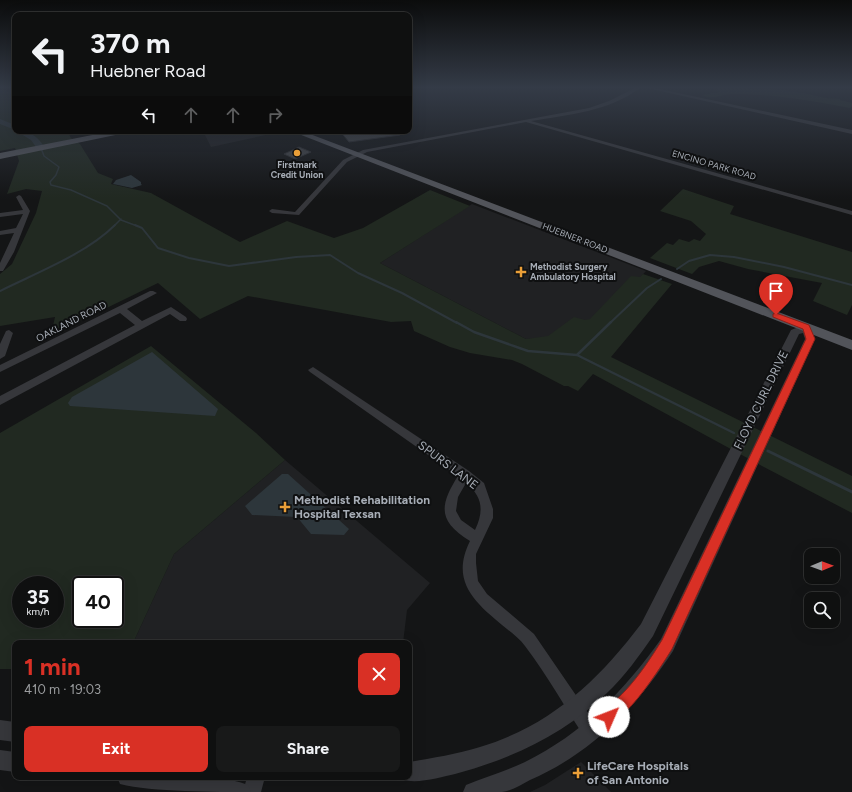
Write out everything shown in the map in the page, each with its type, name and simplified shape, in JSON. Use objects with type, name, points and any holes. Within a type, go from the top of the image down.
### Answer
[{"type":"main road","points":[[0,156],[110,134]]},
{"type":"main road","name":"HUEBNER ROAD","points":[[304,134],[852,345]]},
{"type":"street","points":[[294,214],[344,161],[356,154],[368,150],[504,125]]},
{"type":"street","name":"ENCINO PARK ROAD","points":[[540,125],[852,213]]},
{"type":"street","points":[[820,125],[852,132]]},
{"type":"street","points":[[0,269],[10,252],[27,211],[26,205],[20,200],[19,196]]},
{"type":"street","points":[[0,215],[27,211]]},
{"type":"street","points":[[0,233],[19,230]]},
{"type":"street","points":[[0,253],[10,252]]},
{"type":"street","name":"OAKLAND ROAD","points":[[1,367],[153,293]]},
{"type":"street","points":[[121,309],[141,325]]},
{"type":"street","points":[[0,401],[171,310],[183,319]]},
{"type":"street","name":"FLOYD CURL DRIVE","points":[[412,771],[470,761],[514,745],[553,725],[576,708],[612,676],[647,630],[795,332],[806,327],[810,339],[667,645],[655,664],[630,696],[591,732],[567,750],[524,773],[473,792]]},
{"type":"street","points":[[0,356],[9,333]]},
{"type":"street","name":"SPURS LANE","points":[[313,370],[465,475],[480,487],[486,503],[487,518],[473,545],[469,559],[472,583],[482,599],[529,639],[591,732]]},
{"type":"street","points":[[753,417],[771,423]]},
{"type":"street","points":[[465,475],[448,507],[450,516],[457,524],[477,538]]},
{"type":"street","points":[[0,730],[12,732]]},
{"type":"street","points":[[0,760],[12,762]]},
{"type":"street","points":[[150,780],[241,792]]},
{"type":"street","points":[[252,792],[255,780]]},
{"type":"shaded area","points":[[0,125],[12,125],[12,134],[69,134],[71,138],[80,144],[98,173],[113,179],[111,184],[151,193],[240,242],[287,221],[334,238],[363,228],[430,190],[470,206],[380,263],[526,339],[548,336],[574,317],[585,320],[590,319],[631,276],[640,277],[643,274],[672,284],[611,357],[852,476],[852,513],[593,374],[578,391],[568,386],[564,386],[512,360],[470,353],[450,347],[414,331],[411,321],[391,322],[248,296],[200,319],[158,283],[51,335],[55,317],[0,326],[0,274],[12,264],[36,213],[42,191],[26,189],[7,194],[19,161],[15,148],[0,151]]},
{"type":"shaded area","points":[[204,134],[270,134],[211,147]]},
{"type":"shaded area","points":[[131,175],[141,182],[142,185],[132,188],[113,184],[116,180]]},
{"type":"shaded area","points":[[683,189],[734,206],[730,214],[852,252],[852,305],[847,315],[813,301],[822,283],[748,269],[719,261],[699,267],[692,274],[650,258],[667,243],[673,245],[679,239],[689,242],[694,239],[700,241],[706,234],[691,221],[660,211]]},
{"type":"shaded area","name":"Methodist Surgery Ambulatory Hospital","points":[[472,204],[646,271],[597,325],[580,337],[526,339],[380,263]]},
{"type":"shaded area","points":[[151,346],[256,433],[285,460],[174,554],[134,640],[12,640],[12,669],[0,669],[0,433]]},
{"type":"shaded area","points":[[152,352],[218,409],[215,416],[70,406],[68,403],[72,397]]},
{"type":"shaded area","name":"Methodist Rehabilitation Hospital Texsan","points":[[285,460],[430,583],[407,610],[403,640],[134,640],[174,554]]},
{"type":"shaded area","points":[[282,474],[288,474],[349,529],[344,535],[311,534],[297,517],[252,515],[245,506]]},
{"type":"shaded area","name":"LifeCare Hospitals of San Antonio","points":[[581,762],[611,792],[530,792],[545,785]]},
{"type":"building","points":[[342,134],[400,134],[400,135],[349,142]]},
{"type":"building","name":"Firstmark Credit Union","points":[[299,147],[311,152],[295,159],[284,154]]},
{"type":"waterway","points":[[26,134],[34,138],[39,145]]},
{"type":"waterway","points":[[39,145],[41,149]]},
{"type":"waterway","points":[[41,148],[44,156],[59,167],[56,175],[50,182],[51,185],[71,190],[107,206],[120,220]]},
{"type":"waterway","points":[[115,225],[120,220]]},
{"type":"waterway","points":[[120,220],[137,226]]},
{"type":"waterway","points":[[0,291],[75,254],[90,245],[115,225]]},
{"type":"waterway","points":[[135,225],[142,228],[158,248],[189,258],[229,266],[296,257],[330,255],[358,273],[402,293],[457,323]]},
{"type":"waterway","points":[[677,269],[689,261],[710,255],[734,257],[784,267],[852,285]]},
{"type":"waterway","points":[[610,323],[647,288],[661,279]]},
{"type":"waterway","points":[[456,322],[474,332],[528,351],[577,355]]},
{"type":"waterway","points":[[577,355],[611,322]]},
{"type":"waterway","points":[[577,355],[734,433]]},
{"type":"waterway","points":[[768,451],[852,492]]},
{"type":"place","name":"Firstmark Credit Union","points":[[297,153]]},
{"type":"place","name":"Methodist Surgery Ambulatory Hospital","points":[[521,272]]},
{"type":"place","name":"Methodist Rehabilitation Hospital Texsan","points":[[285,507]]},
{"type":"place","name":"LifeCare Hospitals of San Antonio","points":[[578,773]]},
{"type":"route","points":[[609,717],[630,696],[655,664],[667,645],[810,339],[806,327],[776,315]]}]
